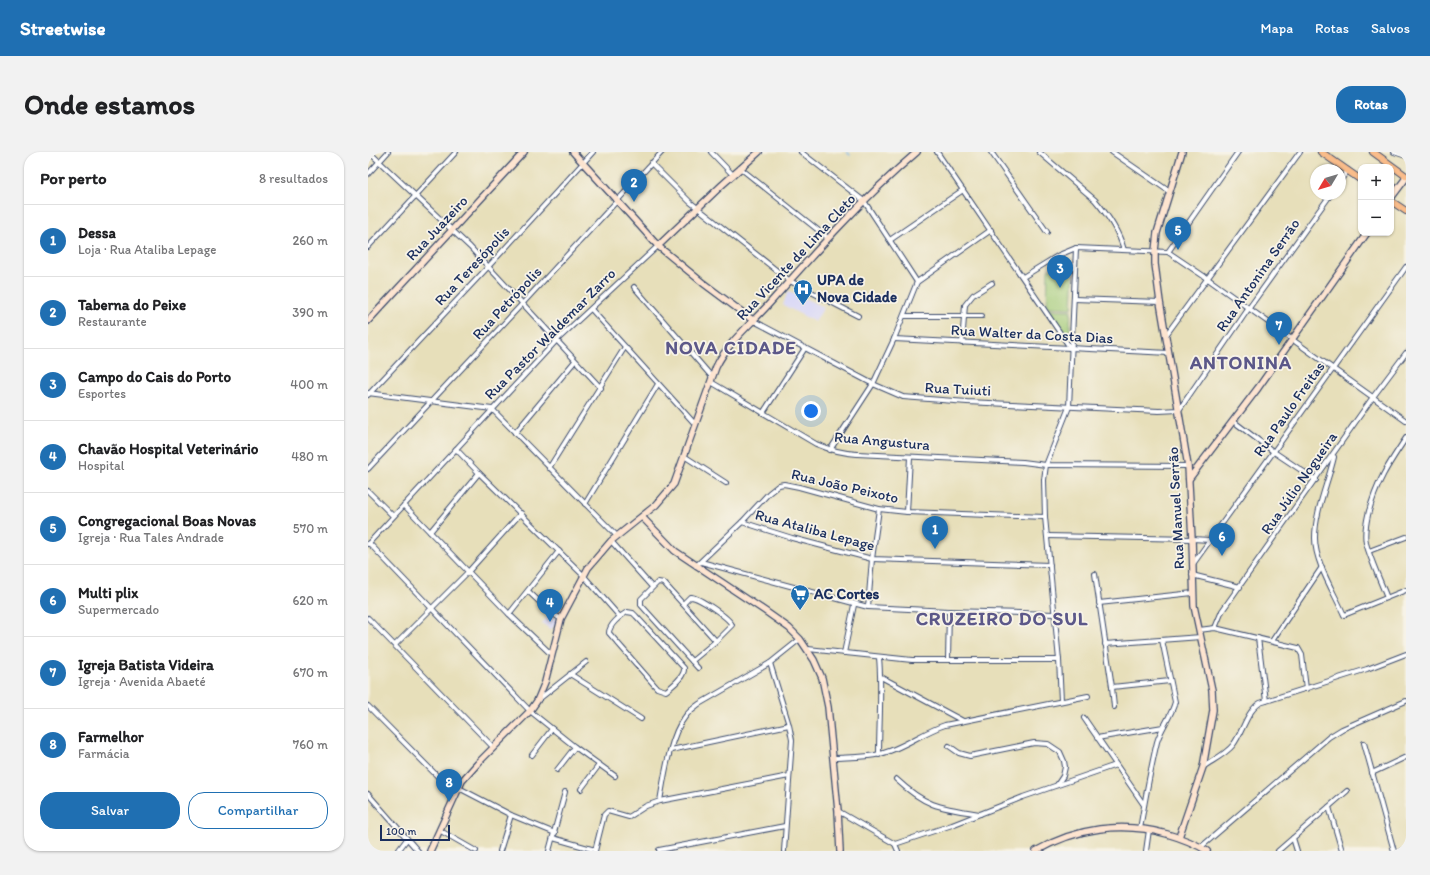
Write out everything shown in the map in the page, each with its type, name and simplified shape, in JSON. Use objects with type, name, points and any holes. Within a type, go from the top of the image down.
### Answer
[{"type":"main road","points":[[1321,152],[1358,178]]},
{"type":"main road","points":[[1373,152],[1406,177]]},
{"type":"main road","points":[[1392,200],[1406,211]]},
{"type":"street","points":[[369,152],[452,230],[601,388]]},
{"type":"street","points":[[368,174],[388,152]]},
{"type":"street","points":[[368,247],[456,152]]},
{"type":"street","name":"Rua Juazeiro","points":[[368,321],[524,152]]},
{"type":"street","points":[[573,152],[658,246],[703,283],[754,321]]},
{"type":"street","name":"Rua Teresópolis","points":[[369,393],[488,267],[593,152]]},
{"type":"street","name":"Rua Petrópolis","points":[[368,469],[523,304],[662,152]]},
{"type":"street","points":[[711,152],[733,175]]},
{"type":"street","name":"Rua Pastor Waldemar Zarro","points":[[368,543],[557,340],[699,209],[740,168],[759,152]]},
{"type":"street","points":[[800,152],[864,201],[917,282]]},
{"type":"street","name":"Rua Vicente de Lima Cleto","points":[[430,851],[459,788],[468,773],[530,711],[537,701],[545,682],[561,619],[583,576],[595,558],[617,536],[660,501],[674,484],[716,366],[724,351],[754,321],[828,238],[864,201],[917,152]]},
{"type":"street","points":[[937,152],[1072,349]]},
{"type":"street","points":[[991,152],[1047,232]]},
{"type":"street","points":[[1039,152],[1098,204],[1119,237],[1124,250]]},
{"type":"street","points":[[1112,152],[1170,192]]},
{"type":"street","name":"Rua Manuel Serrão","points":[[1179,838],[1203,767],[1212,719],[1213,702],[1212,690],[1195,613],[1188,466],[1160,302],[1154,250],[1157,233],[1182,152]]},
{"type":"street","points":[[1168,252],[1238,152]]},
{"type":"street","points":[[1166,334],[1208,279],[1300,152]]},
{"type":"street","points":[[1394,152],[1406,156]]},
{"type":"street","points":[[651,163],[690,202],[790,281],[858,316]]},
{"type":"street","points":[[740,168],[828,238]]},
{"type":"street","points":[[1394,195],[1406,177]]},
{"type":"street","points":[[890,240],[963,190]]},
{"type":"street","name":"Rua Antonina Serrão","points":[[1179,410],[1249,308],[1327,200]]},
{"type":"street","points":[[830,450],[873,384],[904,316],[917,282],[990,230]]},
{"type":"street","points":[[1189,479],[1292,340],[1365,236]]},
{"type":"street","points":[[1061,701],[1055,614],[1045,517],[1044,480],[1046,465],[1069,407],[1076,248]]},
{"type":"street","points":[[1022,277],[1059,255],[1076,248],[1154,250],[1168,252],[1249,308],[1406,421]]},
{"type":"street","name":"Rua Paulo Freitas","points":[[1192,565],[1406,267]]},
{"type":"street","points":[[962,343],[965,305],[968,299],[992,283]]},
{"type":"street","name":"Rua Angustura","points":[[634,287],[712,379],[763,413],[816,444],[830,450],[851,454],[1023,462],[1046,465],[1188,466]]},
{"type":"street","points":[[1074,299],[1160,302]]},
{"type":"street","points":[[591,309],[695,424]]},
{"type":"street","points":[[904,316],[982,316]]},
{"type":"street","name":"Rua Tuiuti","points":[[754,321],[873,384],[895,394],[914,399],[1069,407],[1179,410]]},
{"type":"street","name":"Rua Walter da Costa Dias","points":[[894,339],[1169,353]]},
{"type":"street","points":[[549,468],[625,348]]},
{"type":"street","points":[[763,413],[805,348]]},
{"type":"street","name":"Rua Júlio Nogueira","points":[[1214,628],[1222,611],[1316,480],[1373,397],[1406,353]]},
{"type":"street","points":[[515,433],[575,361]]},
{"type":"street","points":[[586,504],[658,384]]},
{"type":"street","points":[[369,393],[492,410],[617,536]]},
{"type":"street","points":[[1233,421],[1274,452],[1316,480]]},
{"type":"street","points":[[1387,598],[1366,543],[1366,523],[1374,493],[1386,468],[1406,438]]},
{"type":"street","points":[[456,449],[559,551],[620,616]]},
{"type":"street","points":[[1335,453],[1318,518],[1316,546],[1322,567],[1344,615],[1406,590]]},
{"type":"street","points":[[684,456],[726,483]]},
{"type":"street","points":[[907,512],[910,457]]},
{"type":"street","points":[[430,532],[479,473]]},
{"type":"street","name":"Rua João Peixoto","points":[[699,564],[769,493],[778,485],[784,484],[879,509],[907,512],[1045,517]]},
{"type":"street","points":[[368,491],[393,516]]},
{"type":"street","points":[[404,505],[509,614],[552,655]]},
{"type":"street","points":[[868,607],[872,559],[879,509]]},
{"type":"street","points":[[395,645],[468,572],[521,513]]},
{"type":"street","points":[[642,517],[667,545],[699,564],[766,610],[789,628],[808,649],[819,670],[826,692],[838,811],[840,851]]},
{"type":"street","name":"Rua Ataliba Lepage","points":[[742,522],[792,538],[872,559],[1050,565]]},
{"type":"street","points":[[1048,536],[1210,540]]},
{"type":"street","points":[[1369,551],[1406,538]]},
{"type":"street","points":[[612,541],[652,588]]},
{"type":"street","points":[[368,543],[530,711],[575,747],[615,776]]},
{"type":"street","points":[[509,614],[559,551]]},
{"type":"street","points":[[699,564],[868,607],[1055,614]]},
{"type":"street","points":[[1272,641],[1322,567]]},
{"type":"street","points":[[1095,574],[1114,707]]},
{"type":"street","points":[[1192,575],[1240,587]]},
{"type":"street","points":[[698,668],[641,605],[641,599],[658,582],[664,583],[716,641]]},
{"type":"street","points":[[528,590],[550,612],[561,619]]},
{"type":"street","points":[[1099,604],[1193,593]]},
{"type":"street","points":[[683,604],[690,597],[694,596],[719,612],[730,621],[732,625],[692,661]]},
{"type":"street","points":[[844,653],[854,604]]},
{"type":"street","points":[[948,660],[949,611]]},
{"type":"street","points":[[627,612],[633,613],[684,668],[682,676],[668,690],[663,691],[657,688],[609,633],[610,628],[620,616],[627,612]]},
{"type":"street","points":[[368,618],[493,747]]},
{"type":"street","points":[[1199,630],[1214,628],[1298,648],[1301,651],[1306,689]]},
{"type":"street","points":[[1105,644],[1201,637]]},
{"type":"street","points":[[1258,638],[1266,701]]},
{"type":"street","points":[[660,801],[671,750],[679,726],[690,710],[770,663],[800,639]]},
{"type":"street","points":[[1140,828],[1154,755],[1163,727],[1170,716],[1174,702],[1162,640]]},
{"type":"street","points":[[808,649],[912,660],[1059,660]]},
{"type":"street","points":[[1203,767],[1230,749],[1237,740],[1252,710],[1260,703],[1367,669],[1406,654]]},
{"type":"street","points":[[879,657],[881,676],[879,755]]},
{"type":"street","points":[[537,701],[586,662]]},
{"type":"street","points":[[770,663],[789,725],[792,740],[784,851]]},
{"type":"street","points":[[570,674],[641,719]]},
{"type":"street","points":[[881,676],[963,722]]},
{"type":"street","points":[[1112,687],[1170,681]]},
{"type":"street","points":[[833,758],[879,755],[945,725],[1088,696]]},
{"type":"street","points":[[1201,847],[1319,744],[1356,723],[1406,701]]},
{"type":"street","points":[[368,706],[456,795]]},
{"type":"street","points":[[1084,718],[1144,805]]},
{"type":"street","points":[[671,750],[789,725]]},
{"type":"street","points":[[1097,738],[1163,727]]},
{"type":"street","points":[[532,755],[552,729]]},
{"type":"street","points":[[949,746],[959,753],[970,756],[1034,743],[1048,744],[1060,752],[1064,761],[1064,776],[1057,785]]},
{"type":"street","points":[[1364,743],[1394,851]]},
{"type":"street","points":[[557,770],[575,747]]},
{"type":"street","points":[[1372,773],[1406,757]]},
{"type":"street","points":[[581,789],[599,765]]},
{"type":"street","points":[[895,844],[952,825],[1057,785],[1116,765]]},
{"type":"street","points":[[553,838],[595,850],[605,813],[609,811],[629,818],[646,806],[660,801],[789,776]]},
{"type":"street","points":[[896,779],[911,793],[935,806],[980,814]]},
{"type":"street","points":[[459,788],[511,815],[554,833]]},
{"type":"street","points":[[1278,851],[1347,791]]},
{"type":"street","points":[[549,851],[566,792]]},
{"type":"street","points":[[369,798],[418,851]]},
{"type":"street","points":[[1328,807],[1342,851]]},
{"type":"street","points":[[838,811],[895,844],[898,851]]},
{"type":"street","points":[[500,851],[511,815]]},
{"type":"street","points":[[658,850],[785,826]]},
{"type":"street","points":[[1036,851],[1059,839],[1087,831],[1122,826],[1140,828],[1179,838],[1207,851]]},
{"type":"street","points":[[439,830],[476,851]]},
{"type":"street","points":[[1146,851],[1149,830]]},
{"type":"street","points":[[1293,838],[1297,851]]},
{"type":"street","points":[[398,851],[407,839]]},
{"type":"street","points":[[1401,851],[1406,849]]},
{"type":"shaded area","name":"UPA de Nova Cidade","points":[[788,291],[824,307],[815,322],[783,305]]},
{"type":"shaded area","points":[[550,614],[558,621],[551,630],[542,623]]},
{"type":"green space","points":[[1074,267],[1072,308],[1047,307],[1048,269]]},
{"type":"green space","points":[[1046,309],[1071,310],[1069,340]]},
{"type":"waterway","points":[[847,152],[850,155]]},
{"type":"place","name":"Taberna do Peixe","points":[[634,202]]},
{"type":"place","name":"Congregacional Boas Novas","points":[[1178,250]]},
{"type":"place","name":"Campo do Cais do Porto","points":[[1060,288]]},
{"type":"place","name":"UPA de Nova Cidade","points":[[803,306]]},
{"type":"place","name":"Igreja Batista Videira","points":[[1279,345]]},
{"type":"place","name":"Dessa","points":[[935,549]]},
{"type":"place","name":"Multi plix","points":[[1222,556]]},
{"type":"place","name":"AC Cortes","points":[[800,611]]},
{"type":"place","name":"Chavão Hospital Veterinário","points":[[550,622]]},
{"type":"place","name":"Farmelhor","points":[[449,802]]},
{"type":"district","name":"NOVA CIDADE","points":[[731,347]]},
{"type":"district","name":"ANTONINA","points":[[1241,362]]},
{"type":"district","name":"CRUZEIRO DO SUL","points":[[1002,618]]}]
